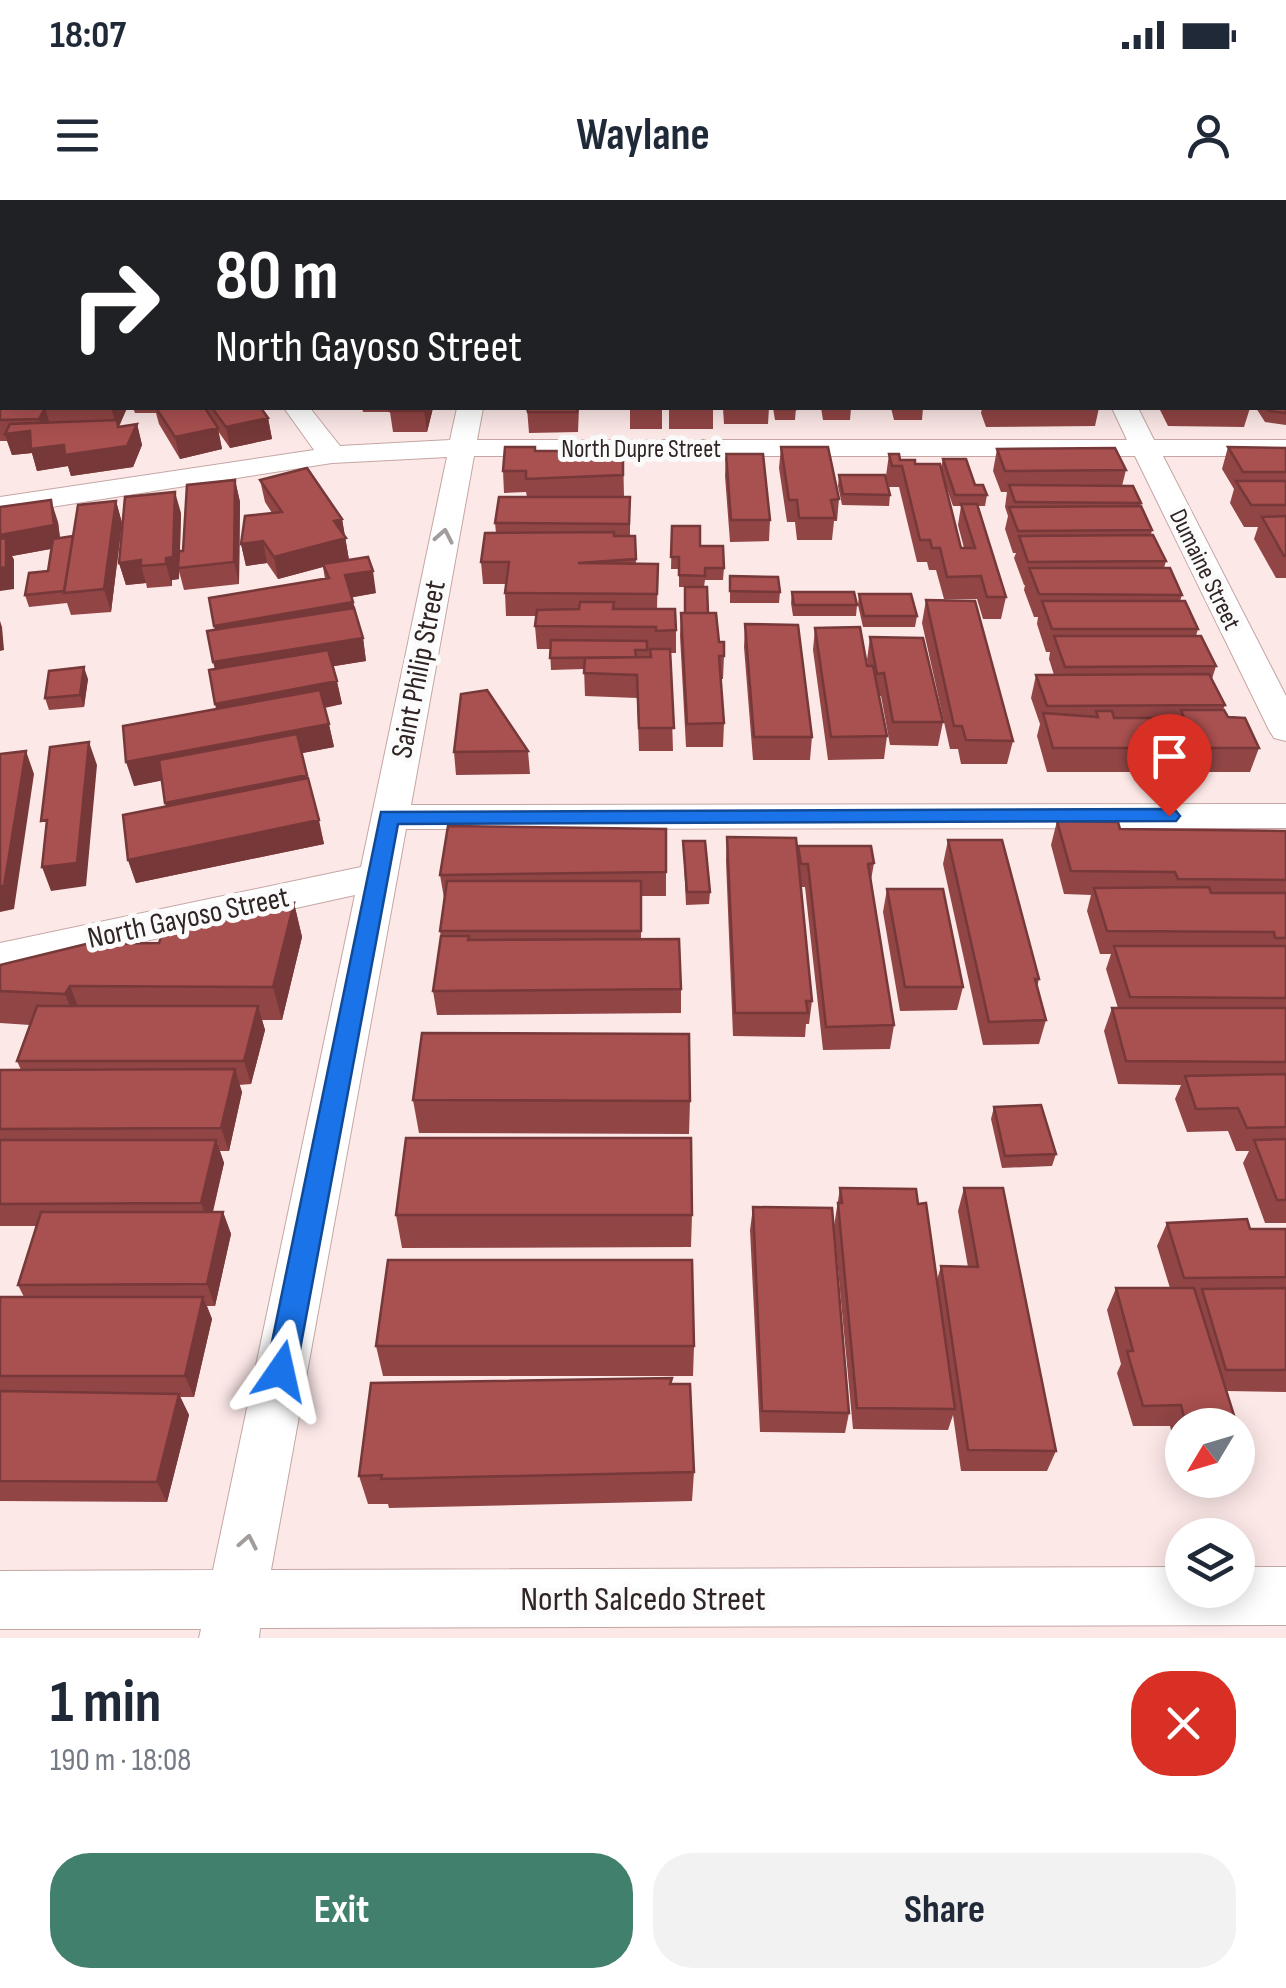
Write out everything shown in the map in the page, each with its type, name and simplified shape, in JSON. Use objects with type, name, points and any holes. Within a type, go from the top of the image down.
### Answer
[{"type":"street","points":[[299,410],[332,454]]},
{"type":"street","name":"Dumaine Street","points":[[1126,410],[1286,730]]},
{"type":"street","name":"North Dupre Street","points":[[0,506],[332,454],[466,428],[1145,448],[1286,448]]},
{"type":"street","name":"Saint Philip Street","points":[[233,1618],[466,428]]},
{"type":"street","points":[[388,817],[1286,816]]},
{"type":"street","name":"North Gayoso Street","points":[[0,958],[377,876]]},
{"type":"street","name":"North Salcedo Street","points":[[0,1600],[233,1618],[1286,1596]]},
{"type":"building","points":[[0,410],[44,410],[39,419],[0,420]]},
{"type":"building","points":[[157,410],[206,410],[218,428],[175,437]]},
{"type":"building","points":[[213,410],[262,410],[268,418],[226,427]]},
{"type":"building","points":[[528,410],[577,410],[577,412]]},
{"type":"building","points":[[117,420],[118,427],[137,424],[127,446],[65,455],[64,445],[31,449],[30,431],[5,434],[10,424]]},
{"type":"building","points":[[505,447],[623,451],[623,475],[526,479],[526,471],[503,471]]},
{"type":"building","points":[[781,447],[828,447],[839,499],[831,500],[835,518],[799,518],[797,500],[789,500]]},
{"type":"building","points":[[1228,447],[1286,448],[1286,472],[1243,472]]},
{"type":"building","points":[[1115,448],[1126,470],[1005,471],[997,449]]},
{"type":"building","points":[[726,454],[763,454],[770,520],[731,520]]},
{"type":"building","points":[[889,454],[899,454],[900,460],[915,460],[915,464],[940,464],[961,548],[975,548],[961,504],[977,504],[1006,597],[987,597],[981,576],[947,577],[940,548],[932,548],[930,540],[920,540],[902,466],[892,466]]},
{"type":"building","points":[[943,459],[966,459],[975,485],[983,485],[987,495],[955,495]]},
{"type":"building","points":[[307,468],[342,519],[334,521],[346,538],[274,557],[263,541],[241,544],[245,516],[282,512],[260,480]]},
{"type":"building","points":[[839,475],[885,475],[890,495],[843,494]]},
{"type":"building","points":[[235,480],[234,562],[178,568],[179,551],[183,551],[187,485]]},
{"type":"building","points":[[1236,481],[1286,481],[1286,505],[1251,505]]},
{"type":"building","points":[[1009,485],[1133,486],[1141,503],[1015,502]]},
{"type":"building","points":[[175,492],[173,557],[166,558],[166,564],[141,566],[141,560],[119,563],[125,497]]},
{"type":"building","points":[[499,497],[630,497],[629,524],[495,523]]},
{"type":"building","points":[[51,500],[54,525],[0,535],[0,507]]},
{"type":"building","points":[[116,501],[104,589],[64,593],[78,505]]},
{"type":"building","points":[[1141,506],[1152,530],[1018,531],[1009,507]]},
{"type":"building","points":[[1286,516],[1286,556],[1284,556],[1262,517]]},
{"type":"building","points":[[672,526],[700,526],[700,546],[723,546],[724,568],[705,568],[705,576],[679,575],[679,557],[671,557]]},
{"type":"building","points":[[614,532],[614,536],[635,536],[636,559],[578,563],[658,564],[657,594],[505,593],[509,562],[481,562],[485,533]]},
{"type":"building","points":[[1153,535],[1166,561],[1028,562],[1019,536]]},
{"type":"building","points":[[73,536],[64,591],[25,595],[29,573],[48,571],[53,539]]},
{"type":"building","points":[[6,538],[6,567],[0,568],[0,539]]},
{"type":"building","points":[[368,557],[373,571],[345,575],[353,602],[214,626],[209,598],[329,578],[323,564]]},
{"type":"building","points":[[1029,568],[1170,568],[1182,595],[1039,594]]},
{"type":"building","points":[[730,576],[778,577],[780,592],[730,591]]},
{"type":"building","points":[[685,587],[707,587],[708,613],[685,613]]},
{"type":"building","points":[[792,592],[854,592],[857,605],[794,605]]},
{"type":"building","points":[[859,594],[911,594],[917,616],[864,616]]},
{"type":"building","points":[[926,600],[975,601],[1013,741],[966,740],[962,726],[954,726]]},
{"type":"building","points":[[1042,601],[1185,601],[1198,629],[1052,629]]},
{"type":"building","points":[[580,602],[614,602],[613,609],[675,609],[676,630],[535,626],[537,610],[579,609]]},
{"type":"building","points":[[354,608],[363,638],[213,662],[207,631]]},
{"type":"building","points":[[681,613],[716,613],[719,642],[724,642],[724,656],[719,656],[724,723],[687,724]]},
{"type":"building","points":[[745,624],[798,625],[812,737],[754,737]]},
{"type":"building","points":[[860,627],[867,666],[873,666],[887,736],[831,737],[815,628]]},
{"type":"building","points":[[1054,636],[1201,636],[1216,666],[1065,667]]},
{"type":"building","points":[[870,637],[923,638],[943,722],[893,722],[884,673],[877,674]]},
{"type":"building","points":[[551,640],[647,641],[647,650],[635,650],[636,657],[550,658]]},
{"type":"building","points":[[650,649],[670,649],[674,728],[639,728],[637,675],[584,673],[585,658],[651,657]]},
{"type":"building","points":[[328,650],[337,681],[215,704],[209,670]]},
{"type":"building","points":[[84,667],[80,695],[45,698],[49,671]]},
{"type":"building","points":[[1209,674],[1225,705],[1047,706],[1036,675]]},
{"type":"building","points":[[320,690],[329,724],[126,762],[123,726]]},
{"type":"building","points":[[487,690],[528,751],[454,752],[461,694]]},
{"type":"building","points":[[1181,710],[1224,710],[1228,717],[1245,718],[1259,748],[1053,748],[1043,713],[1098,717],[1096,711],[1112,711],[1114,718],[1184,718]]},
{"type":"building","points":[[297,734],[307,775],[165,803],[159,760]]},
{"type":"building","points":[[89,742],[77,863],[42,867],[47,820],[41,821],[50,747]]},
{"type":"building","points":[[26,751],[4,886],[0,886],[0,754]]},
{"type":"building","points":[[308,778],[319,820],[128,860],[123,815]]},
{"type":"building","points":[[1057,821],[1118,822],[1120,829],[1286,831],[1286,880],[1178,879],[1175,872],[1071,871]]},
{"type":"building","points":[[448,826],[666,829],[666,872],[440,875]]},
{"type":"building","points":[[727,837],[796,838],[812,1001],[806,1001],[808,1013],[735,1013]]},
{"type":"building","points":[[948,840],[1002,840],[1046,1020],[989,1022]]},
{"type":"building","points":[[683,841],[705,841],[710,892],[687,892]]},
{"type":"building","points":[[798,846],[871,846],[874,863],[868,864],[894,1025],[826,1027],[808,864],[801,864]]},
{"type":"building","points":[[447,881],[641,881],[641,931],[440,931]]},
{"type":"building","points":[[1209,887],[1211,893],[1286,893],[1286,938],[1275,938],[1274,932],[1107,931],[1094,888]]},
{"type":"building","points":[[887,889],[943,889],[963,987],[905,987]]},
{"type":"building","points":[[294,903],[273,987],[70,986],[65,994],[0,991],[0,965],[86,944],[159,943],[163,932],[182,932],[184,926]]},
{"type":"building","points":[[441,936],[469,936],[468,940],[679,939],[681,989],[433,991]]},
{"type":"building","points":[[1114,946],[1286,946],[1286,998],[1130,997]]},
{"type":"building","points":[[37,1006],[258,1006],[244,1061],[17,1061]]},
{"type":"building","points":[[1112,1008],[1286,1008],[1286,1062],[1126,1061]]},
{"type":"building","points":[[422,1033],[689,1034],[690,1101],[413,1100]]},
{"type":"building","points":[[235,1069],[221,1128],[0,1129],[0,1070]]},
{"type":"building","points":[[1286,1074],[1286,1127],[1247,1128],[1238,1108],[1196,1109],[1185,1076]]},
{"type":"building","points":[[1041,1105],[1056,1154],[1005,1156],[994,1107]]},
{"type":"building","points":[[406,1138],[691,1138],[692,1215],[396,1215]]},
{"type":"building","points":[[1286,1139],[1286,1200],[1277,1200],[1254,1140]]},
{"type":"building","points":[[0,1140],[216,1140],[201,1203],[0,1204]]},
{"type":"building","points":[[840,1188],[916,1189],[918,1204],[926,1203],[955,1409],[857,1408],[838,1203],[842,1203]]},
{"type":"building","points":[[964,1188],[1003,1188],[1056,1451],[968,1450],[941,1266],[978,1267]]},
{"type":"building","points":[[753,1207],[832,1208],[849,1413],[762,1411]]},
{"type":"building","points":[[41,1212],[223,1212],[207,1284],[18,1285]]},
{"type":"building","points":[[1247,1219],[1250,1229],[1286,1229],[1286,1277],[1184,1278],[1167,1223]]},
{"type":"building","points":[[388,1260],[692,1260],[694,1346],[376,1346]]},
{"type":"building","points":[[1116,1288],[1194,1288],[1232,1408],[1143,1406],[1127,1351],[1133,1351]]},
{"type":"building","points":[[1286,1288],[1286,1370],[1226,1370],[1202,1289]]},
{"type":"building","points":[[0,1297],[203,1297],[185,1376],[0,1376]]},
{"type":"building","points":[[672,1378],[670,1384],[690,1384],[694,1472],[381,1479],[382,1475],[359,1476],[371,1383]]},
{"type":"building","points":[[0,1391],[179,1394],[157,1482],[0,1481]]},
{"type":"route","points":[[281,1371],[388,817],[1169,816]]}]
